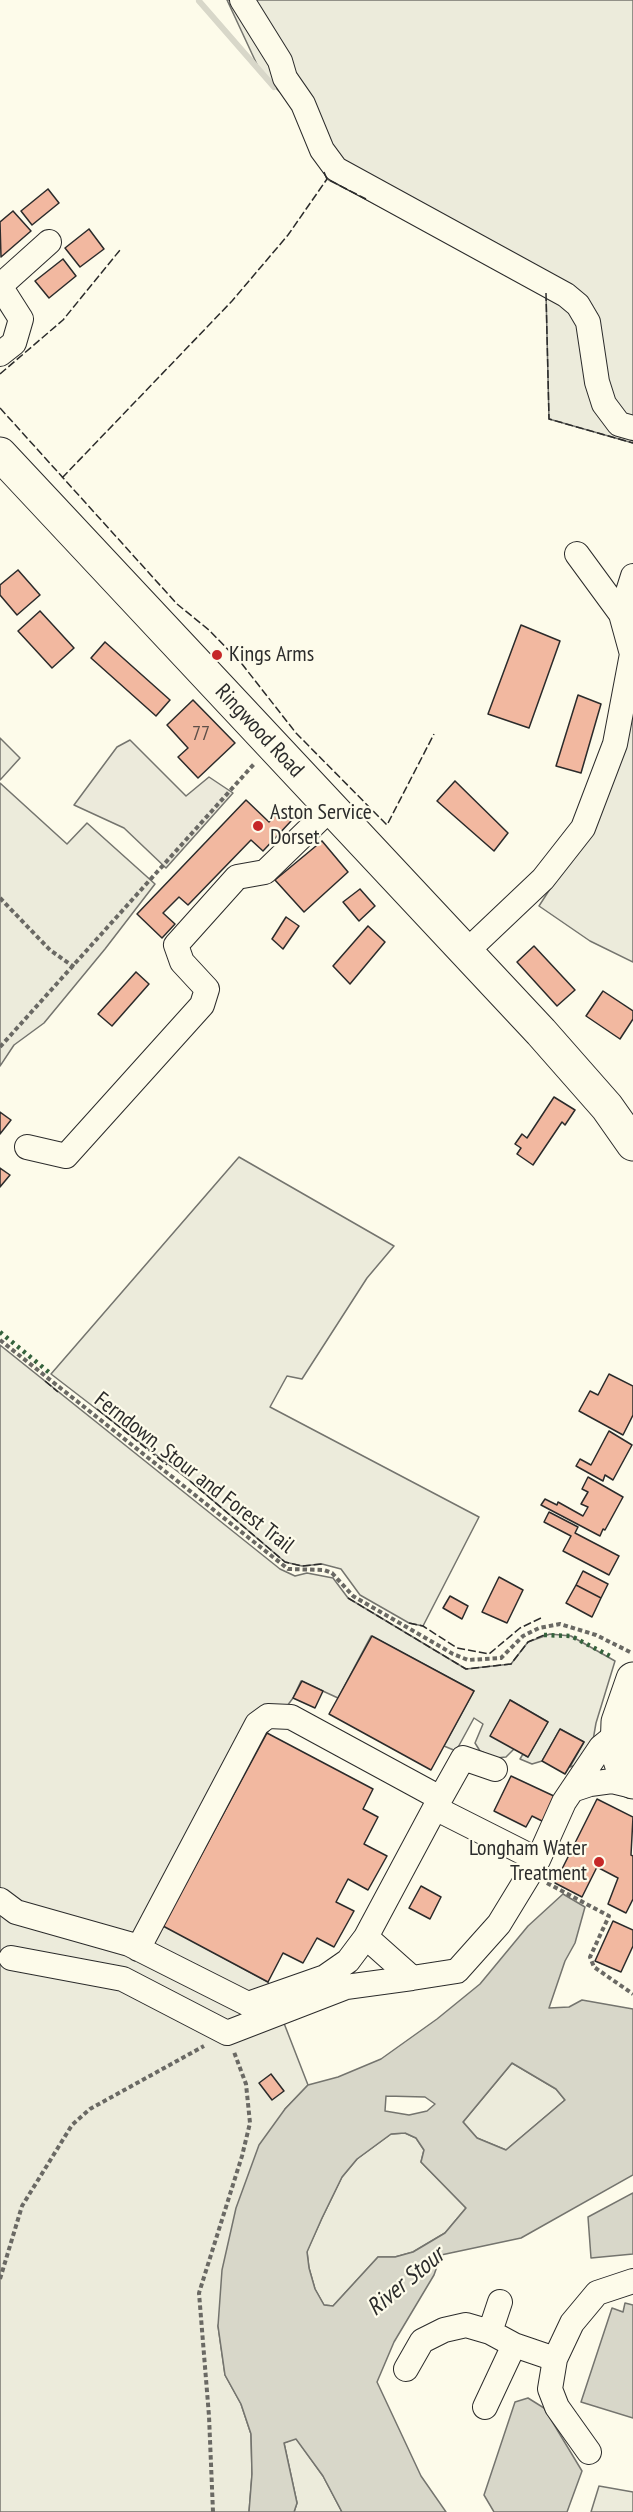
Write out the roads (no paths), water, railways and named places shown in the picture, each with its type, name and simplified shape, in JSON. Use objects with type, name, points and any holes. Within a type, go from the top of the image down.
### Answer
[{"type":"highway","name":"Ringwood Road","points":[[0,454],[542,1032],[607,1107],[633,1144]]},
{"type":"highway","points":[[633,1678],[618,1722],[617,1734],[617,1751],[623,1769],[633,1784]]},
{"type":"street","points":[[242,0],[280,61],[285,78],[303,104],[322,150],[336,169],[566,295],[578,304],[588,322],[597,382],[604,404],[619,424],[633,428]]},
{"type":"street","points":[[0,354],[14,343],[21,320],[0,286],[49,242]]},
{"type":"street","points":[[466,952],[543,879],[583,828],[615,744],[632,654],[621,614],[578,555]]},
{"type":"street","points":[[621,614],[633,576]]},
{"type":"street","points":[[27,1147],[66,1156],[202,1005],[207,989],[182,962],[176,945],[237,877],[265,872],[331,808]]},
{"type":"street","points":[[138,1949],[257,1724],[268,1716],[291,1717],[437,1803],[534,1867]]},
{"type":"street","points":[[11,1958],[123,1979],[227,2033],[346,1987],[457,1971],[499,1924],[534,1867],[564,1802],[601,1748],[617,1734]]},
{"type":"street","points":[[0,1900],[16,1912],[129,1944],[248,2004],[325,1977],[348,1961],[366,1937],[463,1758],[495,1769]]},
{"type":"street","points":[[572,1790],[590,1784],[612,1781],[633,1784]]},
{"type":"street","points":[[366,1937],[412,1978]]},
{"type":"street","points":[[589,2452],[557,2407],[550,2389],[555,2359],[572,2323],[597,2293],[633,2282]]},
{"type":"street","points":[[490,2332],[500,2302]]},
{"type":"street","points":[[406,2369],[422,2341],[444,2330],[466,2325],[490,2332],[514,2345],[555,2359]]},
{"type":"street","points":[[485,2407],[514,2345]]},
{"type":"water","name":"River Stour","points":[[563,1894],[585,1907],[575,1943],[565,1961],[549,2008],[569,2007],[582,2000],[633,2009],[633,2175],[521,2238],[441,2255],[434,2275],[394,2342],[377,2382],[421,2476],[446,2512],[342,2512],[323,2476],[296,2439],[284,2443],[297,2503],[294,2512],[249,2512],[252,2474],[251,2434],[241,2404],[225,2375],[218,2326],[222,2270],[236,2208],[259,2145],[285,2109],[308,2085],[338,2077],[381,2059],[437,2019],[480,1984],[528,1926]],"holes":[[[512,2063],[556,2089],[565,2100],[506,2150],[477,2138],[463,2122]],[[386,2096],[425,2097],[435,2104],[427,2111],[409,2115],[385,2111]],[[405,2133],[416,2138],[424,2150],[421,2162],[466,2208],[445,2233],[413,2252],[395,2257],[378,2257],[333,2306],[324,2305],[315,2289],[307,2252],[342,2177],[357,2159],[391,2134]]]},
{"type":"water","points":[[633,2193],[633,2254],[591,2258],[588,2217]]},
{"type":"water","points":[[625,2303],[633,2305],[633,2418],[581,2402],[612,2308],[623,2312]]},
{"type":"water","points":[[528,2398],[544,2408],[582,2471],[567,2512],[494,2512],[484,2495],[515,2402]]},
{"type":"waterway","points":[[199,1],[274,87]]},
{"type":"place","name":"Kings Arms","points":[[217,655]]},
{"type":"place","name":"Aston Service Dorset","points":[[258,826]]},
{"type":"place","name":"Longham Water Treatment","points":[[599,1862]]}]
